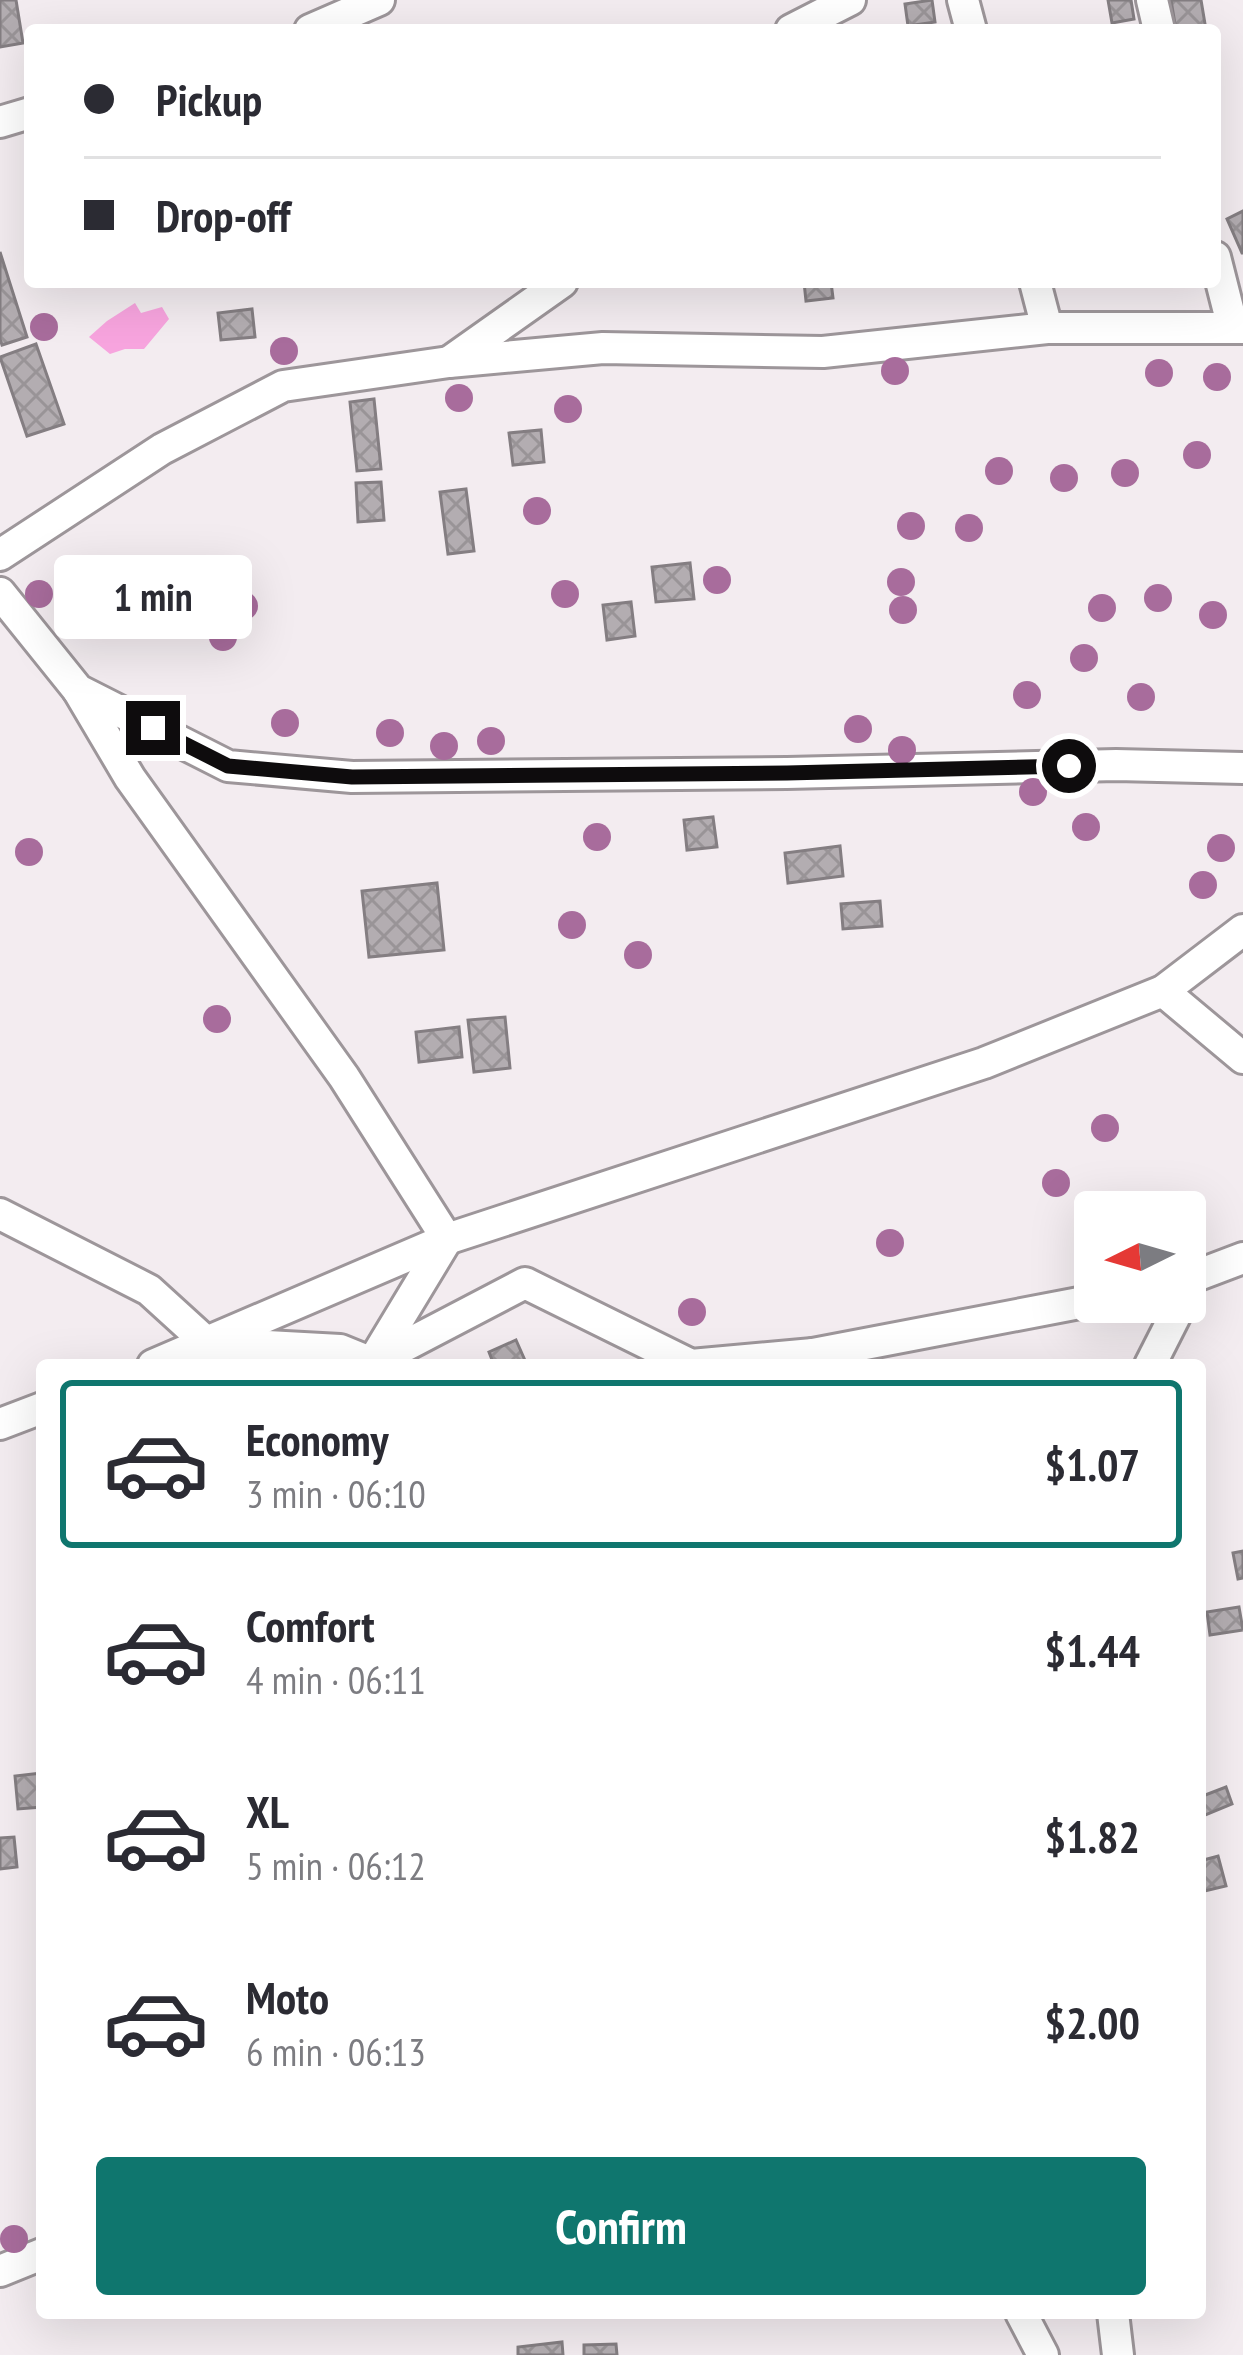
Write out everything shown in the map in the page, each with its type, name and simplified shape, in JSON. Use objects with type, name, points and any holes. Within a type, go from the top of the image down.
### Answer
[{"type":"street","points":[[324,24],[379,0]]},
{"type":"street","points":[[803,24],[850,0]]},
{"type":"street","points":[[0,555],[163,449],[283,386],[449,362],[603,348],[823,352],[1046,328],[1238,328],[1221,276]]},
{"type":"street","points":[[449,362],[554,288]]},
{"type":"street","points":[[1036,288],[1046,328]]},
{"type":"street","points":[[0,593],[78,690],[130,778],[344,1077],[446,1239]]},
{"type":"street","points":[[78,690],[228,766],[352,777],[1116,765],[1243,768]]},
{"type":"street","points":[[167,1359],[446,1239],[984,1064],[1163,991],[1243,930]]},
{"type":"street","points":[[1163,991],[1243,1058]]},
{"type":"street","points":[[0,1214],[148,1290],[227,1359]]},
{"type":"street","points":[[377,1359],[446,1239]]},
{"type":"street","points":[[1206,1278],[1243,1258]]},
{"type":"street","points":[[383,1359],[525,1283],[679,1359]]},
{"type":"street","points":[[809,1359],[1074,1304]]},
{"type":"street","points":[[1153,1359],[1170,1323]]},
{"type":"street","points":[[205,1342],[340,1350],[362,1359]]},
{"type":"street","points":[[0,1424],[36,1410]]},
{"type":"street","points":[[0,2271],[36,2256]]},
{"type":"street","points":[[1024,2319],[1043,2355]]},
{"type":"street","points":[[1114,2319],[1118,2355]]},
{"type":"shaded area","points":[[135,303],[141,313],[162,307],[169,319],[144,349],[110,354],[89,337],[107,321]]},
{"type":"building","points":[[0,0],[16,0],[23,43],[0,47]]},
{"type":"building","points":[[932,0],[935,22],[908,24],[905,4]]},
{"type":"building","points":[[1108,0],[1131,0],[1134,19],[1112,23]]},
{"type":"building","points":[[1171,0],[1201,0],[1205,24],[1175,24]]},
{"type":"building","points":[[1243,211],[1243,253],[1242,253],[1227,219]]},
{"type":"building","points":[[0,252],[27,337],[2,345],[0,339]]},
{"type":"building","points":[[805,288],[832,288],[833,298],[806,301]]},
{"type":"building","points":[[252,309],[255,337],[221,340],[218,313]]},
{"type":"building","points":[[36,344],[64,424],[27,436],[0,357]]},
{"type":"building","points":[[374,399],[381,469],[357,471],[350,402]]},
{"type":"building","points":[[541,430],[544,462],[513,465],[509,433]]},
{"type":"building","points":[[381,482],[384,520],[358,522],[356,483]]},
{"type":"building","points":[[466,489],[474,551],[448,554],[440,492]]},
{"type":"building","points":[[690,563],[694,599],[656,602],[652,567]]},
{"type":"building","points":[[631,602],[635,636],[607,640],[603,605]]},
{"type":"building","points":[[713,817],[717,847],[687,850],[684,820]]},
{"type":"building","points":[[840,846],[843,876],[788,883],[785,853]]},
{"type":"building","points":[[437,883],[444,950],[369,957],[362,891]]},
{"type":"building","points":[[880,901],[882,926],[843,929],[841,904]]},
{"type":"building","points":[[505,1017],[510,1068],[474,1072],[468,1020]]},
{"type":"building","points":[[459,1027],[462,1057],[419,1062],[416,1032]]},
{"type":"building","points":[[516,1340],[524,1359],[492,1359],[489,1352]]},
{"type":"building","points":[[1243,1551],[1243,1578],[1238,1579],[1233,1553]]},
{"type":"building","points":[[1239,1607],[1243,1630],[1210,1635],[1207,1612]]},
{"type":"building","points":[[36,1774],[36,1808],[18,1809],[15,1776]]},
{"type":"building","points":[[1226,1787],[1232,1804],[1206,1815],[1206,1795]]},
{"type":"building","points":[[14,1837],[17,1867],[0,1869],[0,1838]]},
{"type":"building","points":[[1218,1856],[1226,1886],[1206,1891],[1206,1859]]},
{"type":"building","points":[[562,2342],[563,2355],[518,2355],[518,2347]]},
{"type":"building","points":[[616,2344],[617,2355],[584,2355],[584,2345]]},
{"type":"route","points":[[153,728],[228,766],[352,777],[1069,766]]}]
